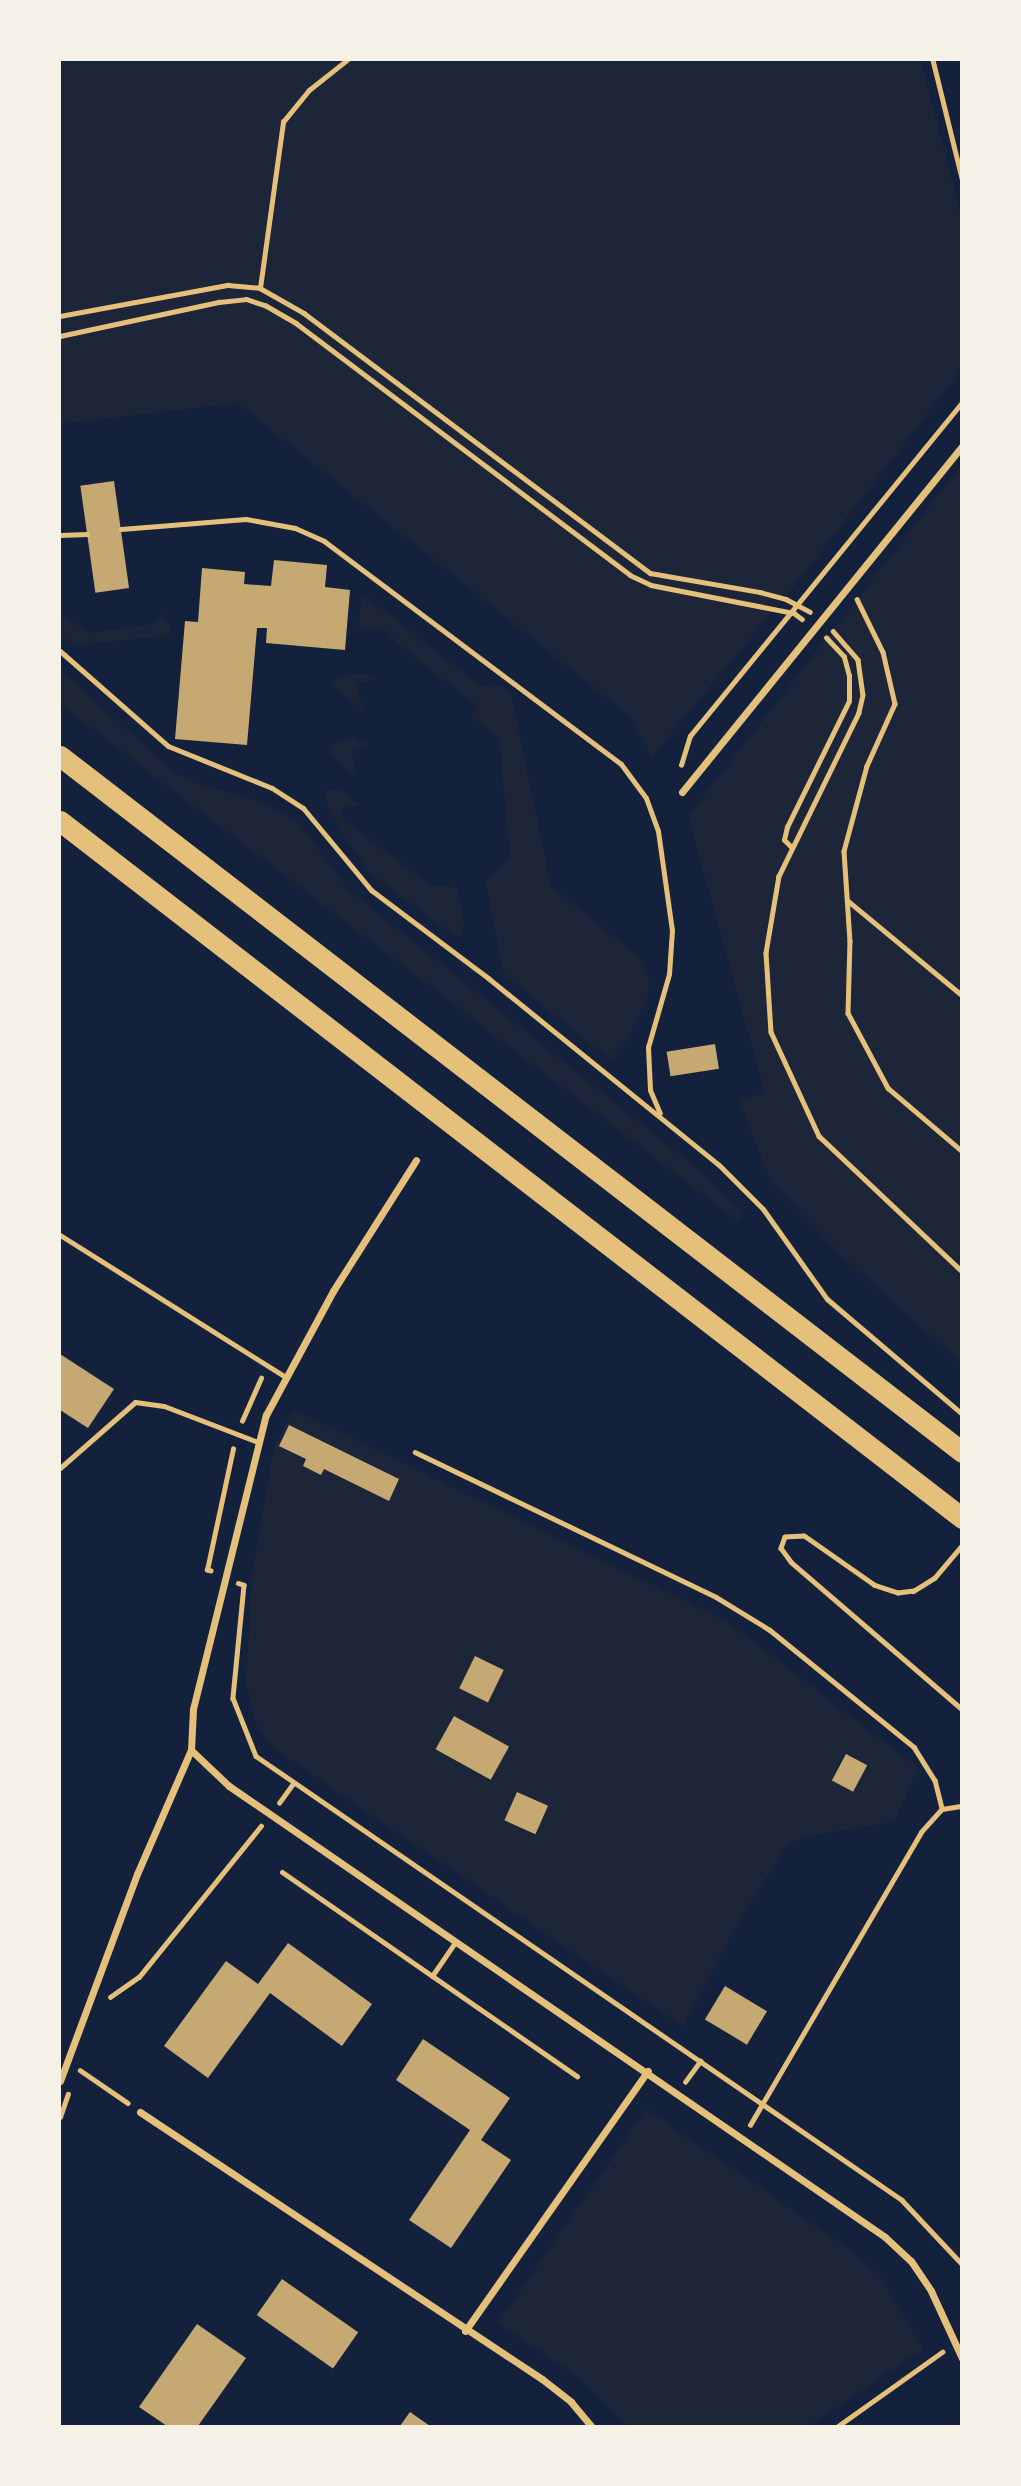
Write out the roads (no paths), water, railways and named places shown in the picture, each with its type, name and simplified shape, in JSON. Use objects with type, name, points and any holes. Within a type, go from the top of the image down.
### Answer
[{"type":"highway","points":[[60,756],[961,1452]]},
{"type":"highway","points":[[60,821],[961,1518]]},
{"type":"street","points":[[682,792],[961,446]]},
{"type":"street","points":[[60,2081],[137,1874],[191,1750],[193,1709],[258,1442],[284,1376],[416,1160]]},
{"type":"street","points":[[191,1750],[229,1786],[648,2071],[885,2237],[911,2261],[961,2358]]},
{"type":"street","points":[[465,2331],[648,2071]]},
{"type":"street","points":[[140,2112],[551,2386],[591,2427]]},
{"type":"lane","points":[[121,529],[246,519],[295,528],[324,541],[621,764],[646,798],[663,855],[672,955],[651,1028],[646,1068],[662,1116]]},
{"type":"lane","points":[[60,535],[87,534]]},
{"type":"lane","points":[[60,651],[167,746],[272,788],[303,808],[371,890],[662,1116],[763,1209],[827,1299],[961,1415]]},
{"type":"lane","points":[[60,1236],[284,1376]]},
{"type":"lane","points":[[60,1468],[135,1402],[164,1406],[258,1442]]},
{"type":"lane","points":[[282,1872],[577,2076]]},
{"type":"lane","points":[[432,1976],[457,1940]]}]
